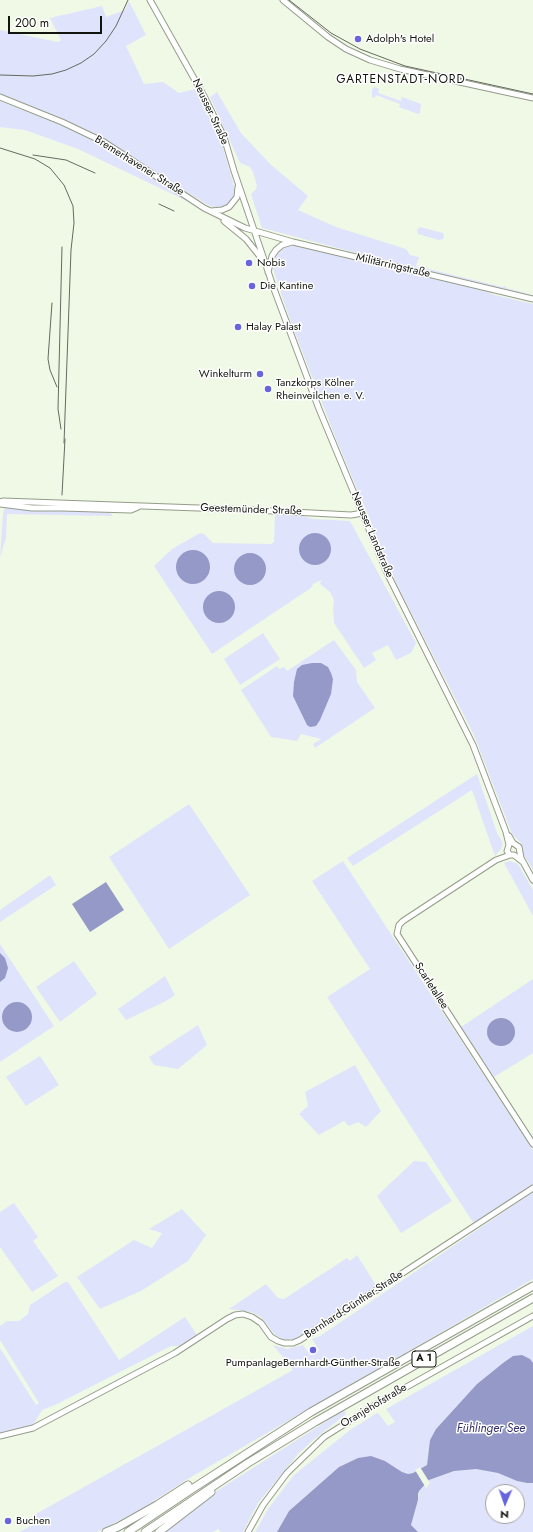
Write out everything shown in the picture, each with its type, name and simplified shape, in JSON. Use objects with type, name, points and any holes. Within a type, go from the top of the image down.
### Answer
[{"type":"highway","name":"A 1","points":[[128,1532],[310,1412],[533,1286]]},
{"type":"highway","name":"A 1","points":[[145,1532],[248,1463],[314,1422],[533,1298]]},
{"type":"highway","points":[[106,1532],[157,1505],[287,1424],[310,1412]]},
{"type":"highway","points":[[159,1532],[186,1513],[248,1463]]},
{"type":"highway","points":[[119,1532],[157,1505]]},
{"type":"street","name":"Neusser Straße","points":[[150,0],[216,119],[224,137],[254,231]]},
{"type":"street","points":[[283,0],[328,37],[346,49],[370,60],[400,69],[533,98]]},
{"type":"street","name":"Bremerhavener Straße","points":[[0,97],[62,122],[104,142],[215,214],[254,231]]},
{"type":"street","points":[[210,211],[222,210],[229,207],[236,197],[238,184]]},
{"type":"street","points":[[215,214],[246,239],[265,262]]},
{"type":"street","name":"Militärringstraße","points":[[254,231],[293,242],[533,300]]},
{"type":"street","name":"Neusser Landstraße","points":[[254,231],[297,352],[362,514],[366,520],[401,602],[470,739],[511,844],[519,847],[512,853],[523,862],[533,880]]},
{"type":"street","points":[[268,272],[272,256],[276,250],[282,245],[293,242]]},
{"type":"street","name":"Geestemünder Straße","points":[[0,503],[3,501],[351,515],[362,514]]},
{"type":"street","points":[[358,503],[351,515],[366,520]]},
{"type":"street","points":[[511,844],[512,853]]},
{"type":"street","name":"Scarletallee","points":[[512,853],[496,860],[403,921],[399,925],[397,934],[533,1144]]},
{"type":"street","name":"Bernhard-Günther-Straße","points":[[0,1436],[34,1428],[175,1353],[227,1318],[235,1315],[243,1314],[261,1322],[271,1337],[278,1341],[293,1343],[300,1340],[533,1188]]},
{"type":"street","name":"Oranjehofstraße","points":[[248,1532],[263,1505],[287,1473],[324,1437],[378,1403],[533,1316]]},
{"type":"shaded area","points":[[129,1],[146,35],[126,46],[144,84],[163,82],[179,93],[195,89],[221,141],[236,193],[232,201],[223,208],[208,205],[81,128],[0,95],[0,30],[58,42],[61,40],[50,18],[102,6],[106,17],[125,10]]},
{"type":"shaded area","points":[[375,87],[379,89],[378,93],[401,101],[402,97],[421,104],[420,113],[418,114],[399,107],[400,104],[376,95],[374,98],[372,97],[372,91]]},
{"type":"shaded area","points":[[217,92],[241,133],[270,164],[308,196],[298,210],[336,227],[406,249],[410,255],[419,257],[416,266],[502,287],[505,286],[506,288],[533,296],[392,263],[262,228],[251,194],[257,186],[253,172],[250,167],[240,163],[210,97]]},
{"type":"shaded area","points":[[0,101],[61,125],[88,138],[159,180],[189,202],[78,149],[25,130],[0,127]]},
{"type":"shaded area","points":[[420,227],[443,233],[443,239],[439,240],[418,234],[417,230]]},
{"type":"shaded area","points":[[293,245],[533,304],[533,870],[524,855],[521,843],[512,834],[474,735],[398,587],[338,444],[290,320],[273,269],[277,254],[287,246]]},
{"type":"shaded area","points":[[24,507],[109,511],[113,516],[7,514],[6,538],[0,557],[3,513],[5,508]]},
{"type":"shaded area","points":[[275,514],[302,516],[313,519],[350,521],[416,643],[411,653],[396,660],[388,645],[372,653],[376,660],[364,668],[334,623],[334,600],[330,592],[320,584],[321,580],[212,654],[154,566],[172,549],[200,533],[204,534],[213,543],[271,544],[274,542]],"holes":[[[310,534],[320,534],[329,556],[326,560],[316,565],[311,564],[302,559],[299,549]]]},
{"type":"shaded area","points":[[263,633],[280,659],[240,685],[224,659]]},
{"type":"shaded area","points":[[334,640],[356,670],[357,682],[375,708],[315,748],[313,744],[321,739],[301,734],[297,741],[271,737],[241,690],[277,666],[279,669],[284,667],[287,671]]},
{"type":"shaded area","points":[[477,774],[497,833],[503,843],[501,849],[495,856],[472,790],[353,866],[347,858]]},
{"type":"shaded area","points":[[189,804],[250,895],[169,949],[109,857]]},
{"type":"shaded area","points":[[343,861],[533,1150],[533,1184],[474,1224],[327,997],[370,969],[312,881]]},
{"type":"shaded area","points":[[510,861],[518,864],[533,890],[533,916],[504,863]]},
{"type":"shaded area","points":[[50,875],[56,885],[0,922],[0,910]]},
{"type":"shaded area","points":[[0,944],[54,1026],[0,1062]]},
{"type":"shaded area","points":[[74,961],[97,994],[60,1022],[36,987]]},
{"type":"shaded area","points":[[165,976],[175,995],[166,1001],[126,1020],[118,1009]]},
{"type":"shaded area","points":[[533,979],[533,1053],[494,1077],[461,1027]],"holes":[[[497,1018],[509,1021],[509,1043],[505,1045],[496,1045],[492,1043],[488,1036],[493,1020]]]},
{"type":"shaded area","points":[[198,1025],[207,1045],[178,1069],[154,1065],[149,1057]]},
{"type":"shaded area","points":[[40,1056],[59,1085],[26,1106],[6,1077]]},
{"type":"shaded area","points":[[355,1065],[381,1111],[366,1127],[358,1122],[349,1126],[344,1121],[319,1135],[299,1114],[308,1106],[305,1092]]},
{"type":"shaded area","points":[[414,1161],[426,1162],[452,1201],[401,1233],[377,1196]]},
{"type":"shaded area","points":[[533,1192],[533,1279],[186,1480],[140,1510],[97,1532],[19,1532],[37,1523],[34,1515],[293,1370],[273,1345],[287,1349],[303,1345],[311,1356],[319,1350],[312,1339],[320,1336]]},
{"type":"shaded area","points":[[14,1203],[38,1237],[33,1241],[58,1276],[32,1292],[0,1247],[0,1212]]},
{"type":"shaded area","points":[[182,1209],[206,1235],[188,1261],[141,1291],[100,1309],[77,1277],[134,1240],[152,1248],[162,1233],[149,1229]]},
{"type":"shaded area","points":[[357,1255],[377,1287],[365,1293],[295,1339],[285,1340],[275,1335],[261,1317],[251,1312],[229,1309],[266,1284],[278,1298],[284,1299],[347,1258],[350,1261]]},
{"type":"shaded area","points":[[65,1282],[68,1282],[119,1360],[185,1317],[197,1335],[182,1346],[171,1346],[55,1405],[42,1410],[33,1425],[0,1433],[0,1348],[36,1405],[39,1403],[0,1340],[0,1326],[7,1321],[19,1321],[28,1314],[30,1305]]},
{"type":"shaded area","points":[[533,1326],[533,1363],[530,1359],[503,1363],[477,1384],[436,1429],[430,1440],[427,1465],[413,1473],[408,1474],[402,1472],[385,1461],[358,1458],[339,1467],[289,1511],[277,1532],[255,1532],[268,1509],[294,1475],[350,1430],[377,1413],[388,1426],[395,1422],[386,1409]]},
{"type":"shaded area","points":[[344,1410],[346,1414],[299,1453],[258,1503],[243,1532],[221,1532],[218,1529],[213,1532],[162,1532],[181,1516],[215,1492]]},
{"type":"shaded area","points":[[476,1469],[498,1473],[517,1481],[533,1483],[533,1532],[418,1532],[411,1525],[419,1491],[429,1480],[454,1471]]},
{"type":"water","points":[[312,533],[318,533],[328,540],[331,549],[330,555],[324,562],[318,565],[312,565],[302,558],[299,552],[299,546],[306,536]]},
{"type":"water","points":[[190,550],[196,550],[205,555],[209,561],[209,573],[205,579],[196,584],[190,584],[181,579],[176,570],[176,564],[181,555]]},
{"type":"water","points":[[247,553],[253,553],[263,560],[266,569],[265,575],[259,582],[253,585],[247,585],[237,578],[234,572],[234,566],[241,556]]},
{"type":"water","points":[[216,591],[222,591],[232,598],[235,607],[234,613],[228,620],[222,623],[216,623],[206,616],[203,610],[203,604],[210,594]]},
{"type":"water","points":[[321,663],[328,667],[333,679],[331,694],[320,720],[316,726],[310,727],[307,725],[293,696],[297,669],[302,665]]},
{"type":"water","points":[[106,882],[124,910],[90,932],[72,904]]},
{"type":"water","points":[[0,953],[5,958],[8,968],[5,978],[0,982]]},
{"type":"water","points":[[17,1002],[28,1006],[32,1017],[28,1028],[17,1032],[6,1028],[2,1017],[6,1006]]},
{"type":"water","points":[[501,1018],[511,1022],[515,1032],[511,1042],[501,1046],[491,1042],[487,1032],[491,1022]]},
{"type":"water","name":"Fühlinger See","points":[[522,1355],[530,1359],[533,1363],[533,1483],[517,1481],[498,1473],[476,1469],[454,1471],[429,1480],[419,1491],[411,1525],[418,1532],[277,1532],[289,1511],[339,1467],[358,1458],[371,1456],[385,1461],[402,1472],[408,1474],[413,1473],[427,1465],[430,1440],[436,1429],[477,1384],[513,1356]]},
{"type":"pier","points":[[420,1467],[430,1483],[426,1488],[415,1470]]},
{"type":"tram line","points":[[0,75],[33,76],[52,74],[66,70],[81,63],[94,54],[106,41],[116,26],[128,0]]},
{"type":"tram line","points":[[289,0],[331,33],[360,49],[405,66],[533,94]]},
{"type":"railway","points":[[0,148],[35,159],[50,168],[64,185],[73,206],[74,223],[71,250],[64,443]]},
{"type":"railway","points":[[33,155],[66,160],[95,173]]},
{"type":"railway","points":[[159,204],[174,211]]},
{"type":"railway","points":[[61,429],[58,409],[62,247]]},
{"type":"railway","points":[[52,303],[48,359],[50,370],[57,387]]},
{"type":"railway","points":[[62,495],[65,439]]},
{"type":"place","name":"Adolph's Hotel","points":[[358,39]]},
{"type":"place","name":"Nobis","points":[[249,263]]},
{"type":"place","name":"Die Kantine","points":[[252,286]]},
{"type":"place","name":"Halay Palast","points":[[238,327]]},
{"type":"place","name":"Winkelturm","points":[[260,374]]},
{"type":"place","name":"Tanzkorps Kölner Rheinveilchen e. V.","points":[[268,389]]},
{"type":"place","name":"PumpanlageBernhardt-Günther-Straße","points":[[313,1350]]},
{"type":"place","name":"Buchen","points":[[8,1521]]},
{"type":"district","name":"GARTENSTADT-NORD","points":[[401,80]]}]
